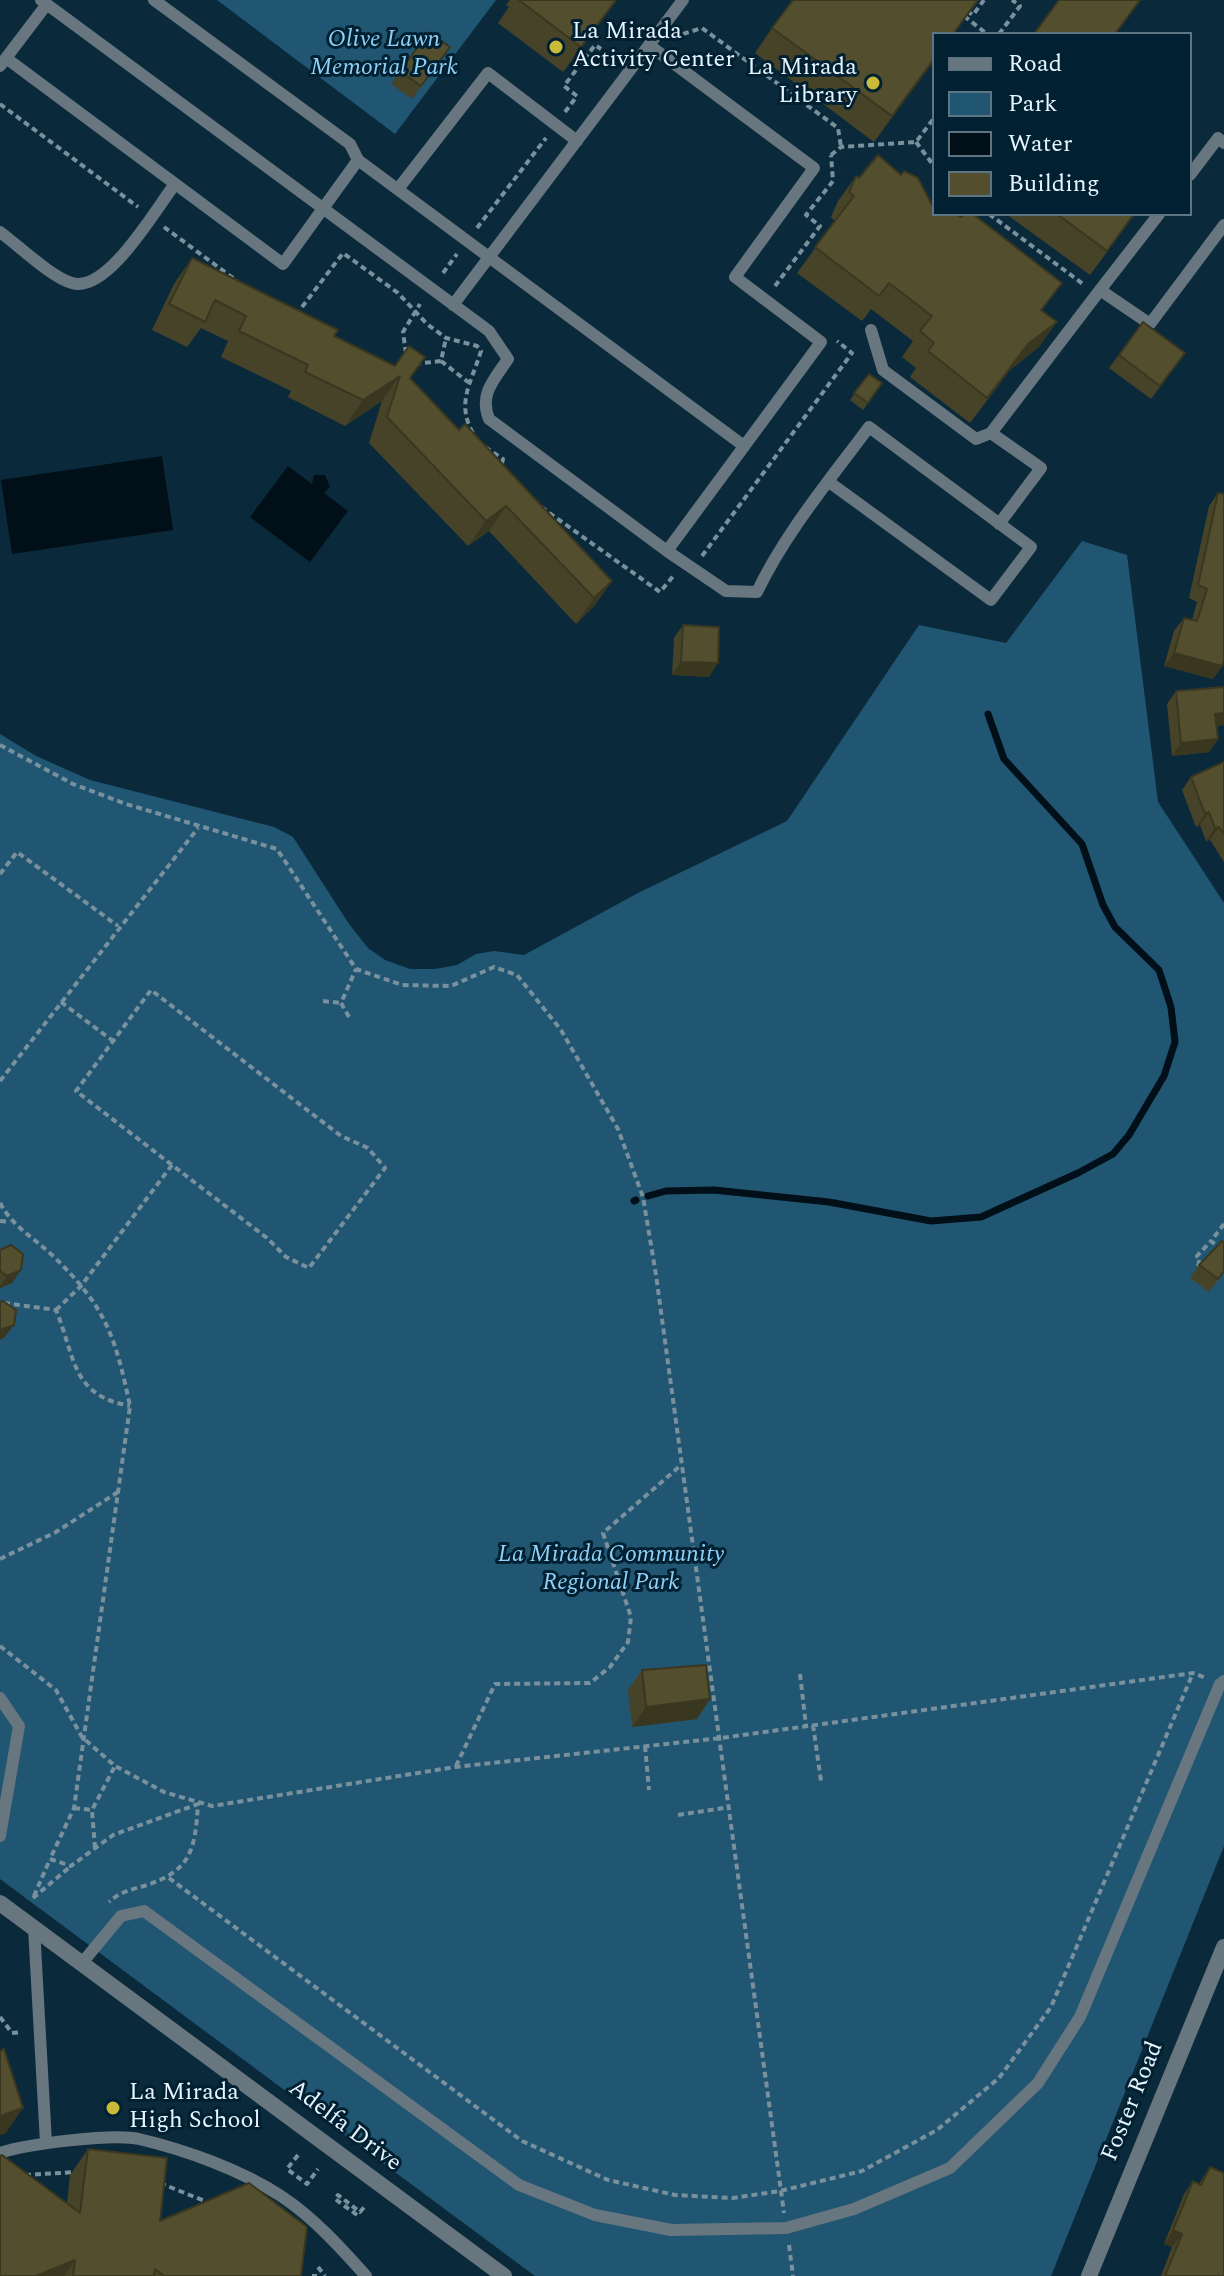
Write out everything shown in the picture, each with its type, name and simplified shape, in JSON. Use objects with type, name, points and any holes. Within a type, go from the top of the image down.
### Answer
[{"type":"street","name":"Adelfa Drive","points":[[0,1903],[504,2276]]},
{"type":"street","name":"Foster Road","points":[[1089,2276],[1224,1947]]},
{"type":"lane","points":[[154,0],[350,144],[358,160],[744,446]]},
{"type":"lane","points":[[453,305],[683,0]]},
{"type":"lane","points":[[358,160],[322,208],[283,264],[3,62],[44,2],[322,208],[453,305],[489,331],[508,359],[485,393],[484,407],[489,419],[726,591],[757,592],[776,554],[869,427],[1031,547],[991,600],[829,482]]},
{"type":"lane","points":[[649,45],[814,168],[735,277],[821,342],[667,551]]},
{"type":"lane","points":[[398,189],[488,73],[577,141]]},
{"type":"lane","points":[[1192,173],[1222,138]]},
{"type":"lane","points":[[0,232],[69,282],[87,286],[104,276],[175,184]]},
{"type":"lane","points":[[871,330],[883,370],[976,439],[991,433],[1157,216]]},
{"type":"lane","points":[[1098,292],[1150,324],[1224,225]]},
{"type":"lane","points":[[991,433],[1041,468],[999,524]]},
{"type":"lane","points":[[82,1963],[121,1916],[144,1911],[519,2185],[595,2215],[671,2230],[786,2228],[854,2209],[950,2168],[1038,2083],[1080,2017],[1220,1684],[1224,1681]]},
{"type":"lane","points":[[0,1698],[19,1726],[4,1793],[0,1836]]},
{"type":"lane","points":[[34,1928],[46,2143]]},
{"type":"lane","points":[[0,2153],[46,2143],[136,2138],[243,2176],[282,2196],[336,2244],[366,2276]]},
{"type":"path","points":[[963,7],[973,15],[984,0]]},
{"type":"path","points":[[1000,32],[1020,6],[1012,0]]},
{"type":"path","points":[[954,8],[984,32]]},
{"type":"path","points":[[683,34],[702,28],[838,128],[841,147]]},
{"type":"path","points":[[565,112],[577,96],[564,86],[595,45],[601,49]]},
{"type":"path","points":[[0,104],[138,207]]},
{"type":"path","points":[[814,168],[841,147],[916,142],[932,121]]},
{"type":"path","points":[[477,228],[547,136]]},
{"type":"path","points":[[916,142],[932,163]]},
{"type":"path","points":[[992,216],[1098,292]]},
{"type":"path","points":[[162,225],[244,287]]},
{"type":"path","points":[[291,322],[343,253],[398,293],[446,338],[477,346],[481,351],[463,395],[464,411],[479,443],[503,459],[499,476]]},
{"type":"path","points":[[443,273],[457,254]]},
{"type":"path","points":[[420,304],[403,332],[410,363],[441,361],[468,382]]},
{"type":"path","points":[[441,361],[446,338]]},
{"type":"path","points":[[536,503],[660,592],[675,573],[681,579]]},
{"type":"path","points":[[0,745],[73,784],[199,827],[277,849],[356,969],[402,985],[451,986],[494,967],[517,975],[561,1030],[618,1129],[643,1197],[721,1738],[793,2276]]},
{"type":"path","points":[[0,1081],[118,926],[199,827]]},
{"type":"path","points":[[0,874],[17,852],[118,926]]},
{"type":"path","points":[[341,1003],[356,969]]},
{"type":"path","points":[[151,990],[341,1136],[368,1148],[385,1168],[309,1268],[286,1257],[267,1238],[172,1165],[76,1091],[151,990]]},
{"type":"path","points":[[323,1001],[341,1003]]},
{"type":"path","points":[[61,1002],[113,1041]]},
{"type":"path","points":[[341,1003],[349,1017]]},
{"type":"path","points":[[56,1310],[81,1286],[172,1165]]},
{"type":"path","points":[[0,1203],[10,1222],[50,1254],[96,1301],[118,1351],[130,1406],[74,1808],[33,1898],[113,1835],[198,1804]]},
{"type":"path","points":[[0,1221],[10,1222]]},
{"type":"path","points":[[1198,1266],[1197,1256],[1224,1224]]},
{"type":"path","points":[[1211,1241],[1224,1251]]},
{"type":"path","points":[[1,1302],[56,1310]]},
{"type":"path","points":[[56,1310],[73,1353],[77,1373],[89,1389],[104,1401],[130,1406]]},
{"type":"path","points":[[455,1767],[495,1684],[590,1683],[610,1667],[628,1642],[631,1617],[603,1533],[680,1466]]},
{"type":"path","points":[[0,1559],[56,1532],[118,1492]]},
{"type":"path","points":[[0,1646],[56,1690],[82,1737],[115,1766],[164,1792],[212,1806],[455,1767],[721,1738],[1193,1673],[1051,2007],[999,2078],[937,2130],[862,2171],[780,2191],[733,2198],[675,2195],[608,2180],[522,2141],[169,1878]]},
{"type":"path","points":[[800,1674],[806,1726]]},
{"type":"path","points":[[813,1725],[821,1781]]},
{"type":"path","points":[[645,1746],[649,1790]]},
{"type":"path","points":[[95,1848],[92,1810],[115,1766]]},
{"type":"path","points":[[103,1911],[112,1898],[169,1878],[186,1862],[195,1841],[198,1804]]},
{"type":"path","points":[[678,1815],[730,1807]]},
{"type":"path","points":[[74,1808],[92,1810]]},
{"type":"path","points":[[50,1859],[71,1866]]},
{"type":"path","points":[[0,2017],[12,2033],[25,2031]]},
{"type":"path","points":[[298,2155],[287,2169],[307,2184],[318,2169]]},
{"type":"path","points":[[18,2176],[82,2172]]},
{"type":"path","points":[[147,2180],[176,2188],[221,2209]]},
{"type":"path","points":[[357,2215],[335,2199],[338,2195],[360,2212],[366,2205]]},
{"type":"path","points":[[318,2267],[325,2276]]},
{"type":"green space","name":"Olive Lawn Memorial Park","points":[[217,0],[496,0],[395,134]]},
{"type":"green space","name":"La Mirada Community Regional Park","points":[[1082,541],[1127,555],[1158,802],[1224,903],[1224,1846],[1051,2276],[535,2276],[0,1879],[0,734],[36,756],[90,780],[274,827],[293,837],[349,924],[368,948],[385,960],[410,969],[435,969],[457,965],[476,954],[494,951],[524,955],[638,893],[787,821],[919,625],[1006,643]]},
{"type":"water","points":[[162,456],[173,530],[12,554],[1,480]]},
{"type":"water","points":[[288,466],[312,484],[314,475],[325,475],[330,487],[324,493],[348,511],[310,562],[250,517]]},
{"type":"building","points":[[519,0],[616,0],[581,47]]},
{"type":"building","points":[[793,0],[978,0],[954,32],[932,32],[932,62],[892,116],[772,28]]},
{"type":"building","points":[[1059,0],[1140,0],[1116,32],[1035,32]]},
{"type":"building","points":[[429,32],[450,47],[421,86],[400,71]]},
{"type":"building","points":[[878,155],[901,175],[904,171],[918,178],[932,205],[932,216],[976,216],[1062,283],[1041,310],[1057,322],[1028,344],[987,398],[928,351],[934,343],[920,331],[932,316],[889,283],[879,296],[815,247],[854,196],[849,192],[856,176],[859,178]]},
{"type":"building","points":[[1060,216],[1133,216],[1107,251]]},
{"type":"building","points":[[192,258],[338,330],[334,336],[395,366],[409,346],[425,357],[410,378],[459,430],[465,424],[612,581],[594,598],[506,506],[486,521],[387,417],[400,376],[363,400],[305,372],[308,365],[239,331],[246,316],[215,300],[205,322],[169,304]]},
{"type":"building","points":[[1143,322],[1185,353],[1160,386],[1119,355]]},
{"type":"building","points":[[869,374],[882,383],[868,403],[854,393]]},
{"type":"building","points":[[1218,493],[1224,494],[1222,666],[1174,653],[1184,618],[1197,621],[1207,589],[1198,585]]},
{"type":"building","points":[[683,625],[719,627],[718,663],[681,662]]},
{"type":"building","points":[[1224,687],[1224,713],[1215,714],[1218,739],[1181,743],[1176,691]]},
{"type":"building","points":[[1224,762],[1224,834],[1219,827],[1215,828],[1209,812],[1205,814],[1191,777]]},
{"type":"building","points":[[1222,1241],[1224,1271],[1218,1279],[1199,1265]]},
{"type":"building","points":[[11,1245],[23,1254],[21,1270],[7,1276],[0,1271],[0,1250]]},
{"type":"building","points":[[0,1302],[16,1310],[14,1325],[0,1330]]},
{"type":"building","points":[[706,1665],[710,1699],[646,1707],[642,1670]]},
{"type":"building","points":[[4,2049],[23,2108],[0,2116],[0,2051]]},
{"type":"building","points":[[88,2149],[167,2158],[160,2221],[249,2183],[307,2227],[301,2276],[164,2276],[155,2269],[154,2276],[73,2276],[75,2260],[36,2276],[0,2276],[0,2156],[80,2213]]},
{"type":"building","points":[[1210,2167],[1224,2173],[1224,2276],[1165,2276],[1182,2234],[1173,2230],[1193,2181],[1201,2185]]},
{"type":"waterway","points":[[648,1196],[666,1191],[714,1190],[829,1202],[931,1221],[981,1217],[1113,1154],[1129,1135],[1164,1076],[1175,1042],[1171,1007],[1159,970],[1115,927],[1103,905],[1082,844],[1004,759],[988,714]]},
{"type":"place","name":"La Mirada Activity Center","points":[[556,47]]},
{"type":"place","name":"La Mirada Library","points":[[873,83]]},
{"type":"place","name":"La Mirada High School","points":[[113,2108]]}]
